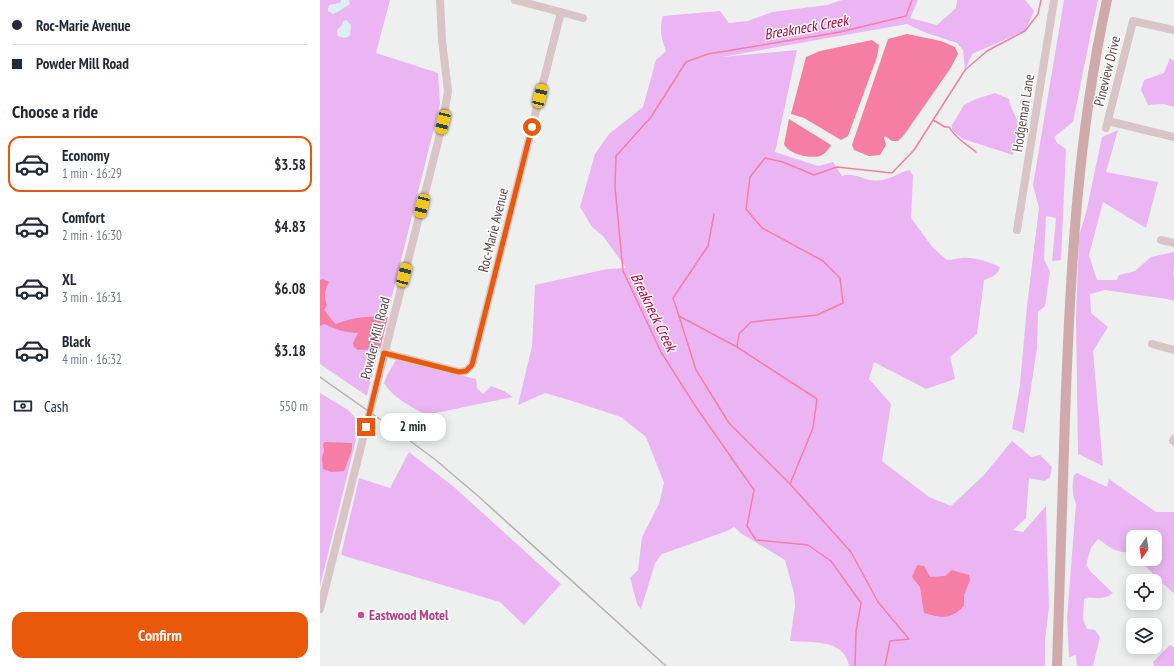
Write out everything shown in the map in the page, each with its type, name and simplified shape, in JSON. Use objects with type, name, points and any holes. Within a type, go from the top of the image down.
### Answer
[{"type":"main road","points":[[1057,666],[1071,261],[1076,202],[1088,110],[1096,53],[1107,0]]},
{"type":"street","name":"Powder Mill Road","points":[[320,609],[323,586],[434,161],[446,104],[447,82],[442,40],[440,0]]},
{"type":"street","points":[[515,0],[583,18]]},
{"type":"street","name":"Hodgeman Lane","points":[[1017,230],[1054,0]]},
{"type":"street","name":"Roc-Marie Avenue","points":[[384,353],[459,372],[466,371],[472,365],[561,12]]},
{"type":"street","name":"Pineview Drive","points":[[1174,30],[1132,21],[1107,124],[1174,137]]},
{"type":"street","points":[[1160,240],[1174,243]]},
{"type":"street","points":[[1152,344],[1174,350]]},
{"type":"shaded area","points":[[320,0],[390,0],[376,53],[438,73],[440,104],[367,396],[320,364]]},
{"type":"shaded area","points":[[842,0],[918,0],[910,18],[937,25],[956,8],[957,0],[1025,0],[1034,11],[1025,31],[972,54],[965,70],[963,50],[957,43],[924,32],[907,24],[722,57],[797,50],[775,152],[818,166],[833,162],[842,176],[852,175],[870,180],[885,179],[910,170],[913,176],[911,218],[933,248],[947,260],[971,258],[1000,267],[996,274],[984,280],[977,334],[950,357],[955,379],[926,389],[874,362],[869,379],[891,404],[882,461],[929,497],[951,506],[983,476],[1012,441],[1031,457],[1040,455],[1052,467],[1050,477],[1045,481],[1029,478],[1026,518],[1013,530],[1023,532],[1046,506],[1049,607],[1045,640],[1045,666],[849,666],[846,657],[834,646],[817,642],[790,641],[795,606],[794,593],[785,560],[742,534],[734,527],[727,531],[662,554],[655,563],[641,609],[637,604],[630,578],[638,570],[642,537],[659,504],[664,483],[646,437],[621,417],[545,393],[518,405],[532,346],[535,285],[607,269],[626,268],[603,236],[592,227],[580,207],[595,154],[609,134],[643,107],[656,60],[666,51],[661,34],[663,16],[720,11],[729,23],[748,21],[772,12],[827,5]]},
{"type":"shaded area","points":[[1064,0],[1098,0],[1073,122],[1054,137],[1057,143],[1066,149],[1061,260],[1052,261],[1056,218],[1046,216],[1044,259],[1050,272],[1045,306],[1038,312],[1037,348],[1024,433],[1012,429],[1020,385],[1027,306],[1039,208],[1033,185]]},
{"type":"shaded area","points":[[907,34],[941,41],[955,47],[958,54],[950,69],[904,135],[898,141],[892,141],[885,136],[884,138],[886,145],[880,155],[869,156],[854,150],[852,145],[888,39]]},
{"type":"shaded area","points":[[872,40],[879,45],[877,57],[848,136],[841,140],[804,118],[791,114],[806,57],[820,51]]},
{"type":"shaded area","points":[[1170,58],[1174,61],[1174,107],[1163,104],[1148,105],[1141,90],[1144,80],[1164,73]]},
{"type":"shaded area","points":[[995,93],[1009,99],[1016,117],[1018,131],[1013,155],[963,139],[952,130],[952,125],[964,105],[976,99]]},
{"type":"shaded area","points":[[789,119],[831,145],[828,150],[820,156],[811,157],[800,155],[786,148],[784,144]]},
{"type":"shaded area","points":[[1118,130],[1106,172],[1158,182],[1146,228],[1103,202],[1089,255],[1097,280],[1117,280],[1119,275],[1135,271],[1151,257],[1174,252],[1174,301],[1105,290],[1090,294],[1091,313],[1108,327],[1093,351],[1103,466],[1078,454],[1076,318],[1079,236],[1086,213],[1102,137]]},
{"type":"shaded area","points":[[323,279],[329,282],[325,293],[327,305],[324,310],[336,324],[361,318],[388,317],[380,349],[358,350],[354,347],[353,343],[358,333],[332,328],[324,324],[320,326],[320,280]]},
{"type":"shaded area","points":[[396,360],[476,379],[477,388],[483,394],[491,386],[504,391],[513,397],[426,415],[398,398],[384,383]]},
{"type":"shaded area","points":[[320,393],[348,410],[360,423],[320,586]]},
{"type":"shaded area","points":[[325,442],[352,443],[352,450],[344,471],[331,472],[323,469],[323,444]]},
{"type":"shaded area","points":[[409,452],[454,487],[561,584],[524,625],[500,602],[341,555],[359,478],[390,488]]},
{"type":"shaded area","points":[[1077,473],[1107,487],[1109,479],[1156,512],[1174,512],[1174,594],[1162,582],[1162,574],[1153,574],[1145,566],[1162,566],[1162,530],[1126,530],[1126,552],[1113,549],[1098,539],[1091,548],[1086,565],[1091,572],[1113,593],[1104,598],[1084,599],[1083,619],[1087,629],[1095,630],[1100,637],[1093,666],[1077,666],[1076,655],[1069,657],[1067,618],[1076,504],[1073,486],[1074,475]]},
{"type":"shaded area","points":[[917,565],[924,566],[930,577],[945,576],[952,570],[969,575],[970,580],[964,595],[964,606],[959,611],[946,617],[924,613],[920,587],[912,577]]},
{"type":"shaded area","points":[[1170,645],[1174,647],[1174,666],[1154,666],[1153,662]]},
{"type":"sand","points":[[341,0],[349,0],[350,4],[333,14],[328,11],[329,5],[340,3]]},
{"type":"sand","points":[[346,20],[351,25],[350,35],[344,38],[338,36],[337,30],[342,25],[343,21]]},
{"type":"waterway","name":"Breakneck Creek","points":[[855,666],[856,631],[861,603],[831,561],[808,545],[756,540],[747,526],[754,490],[696,407],[661,352],[623,271],[615,187],[616,156],[651,117],[686,62],[708,54],[840,32],[906,16],[912,0]]},
{"type":"waterway","points":[[885,666],[890,641],[909,639],[878,602],[851,552],[790,484],[813,428],[817,399],[737,347],[739,334],[751,322],[817,315],[843,303],[840,278],[823,261],[762,228],[746,209],[750,177],[765,158],[783,162],[814,175],[837,167],[892,173],[914,150],[965,70],[987,51],[1025,31],[1038,14],[1041,0]]},
{"type":"waterway","points":[[933,120],[945,127],[949,127],[957,137],[976,152]]},
{"type":"waterway","points":[[714,214],[708,246],[673,298],[679,316],[737,347]]},
{"type":"waterway","points":[[679,316],[696,370],[729,423],[790,484]]},
{"type":"railway","points":[[320,377],[437,461],[478,496],[666,666]]},
{"type":"place","name":"Eastwood Motel","points":[[361,615]]},
{"type":"route","points":[[366,427],[384,353],[459,372],[466,371],[472,365],[532,127]]}]
